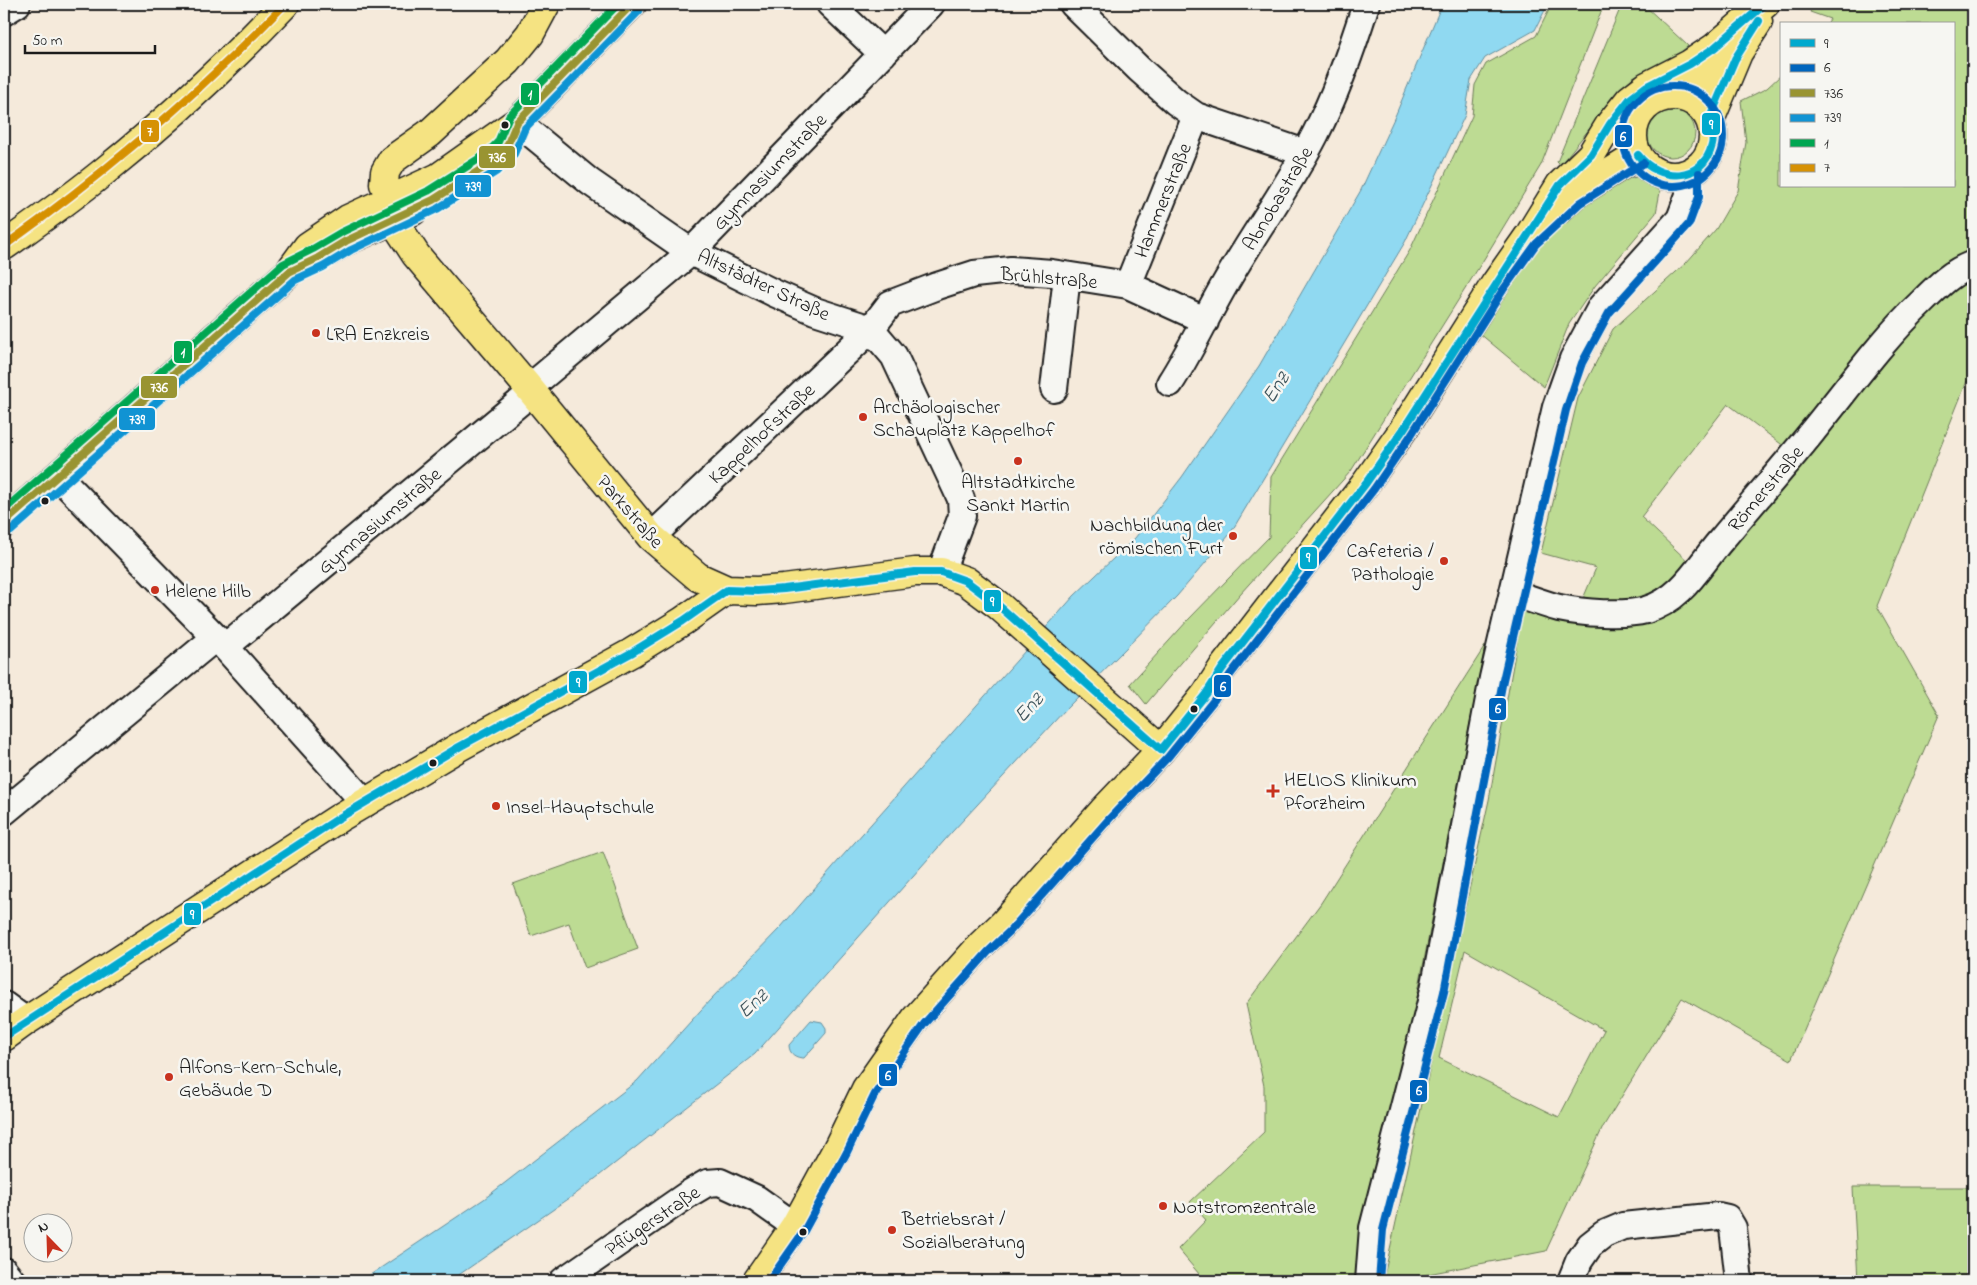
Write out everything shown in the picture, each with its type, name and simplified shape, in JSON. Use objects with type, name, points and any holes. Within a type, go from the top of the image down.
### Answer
[{"type":"main road","points":[[4,246],[88,185],[149,134],[235,54],[285,4]]},
{"type":"main road","points":[[395,209],[416,154],[430,133],[508,61],[530,34],[546,4]]},
{"type":"main road","points":[[4,524],[289,272],[318,258],[395,209],[433,200],[491,163],[506,148],[517,122],[632,4]]},
{"type":"main road","points":[[763,1279],[795,1226],[838,1147],[866,1089],[916,1018],[981,945],[1003,924],[1103,811],[1161,750],[1206,694],[1222,669],[1366,482],[1403,430],[1560,185],[1591,155],[1610,124],[1630,99],[1647,86],[1690,64],[1714,48],[1764,4]]},
{"type":"main road","points":[[1710,120],[1738,53],[1769,4]]},
{"type":"main road","points":[[1686,98],[1738,53]]},
{"type":"main road","points":[[1670,96],[1686,98],[1700,106],[1710,120],[1713,132],[1710,150],[1700,166],[1689,172],[1674,176],[1660,174],[1646,166],[1638,155],[1633,139],[1635,123],[1643,110],[1655,100],[1670,96]]},
{"type":"main road","points":[[1528,237],[1574,195],[1638,155]]},
{"type":"main road","name":"Parkstraße","points":[[395,209],[399,229],[416,255],[531,390],[651,537],[698,577],[727,590]]},
{"type":"main road","points":[[4,1037],[311,835],[460,747],[631,653],[683,621],[727,590],[757,591],[784,589],[915,572],[941,572],[966,581],[1000,607],[1161,750]]},
{"type":"street","points":[[4,12],[17,4]]},
{"type":"street","points":[[830,4],[883,54]]},
{"type":"street","name":"Gymnasiumstraße","points":[[4,812],[220,642],[531,390],[691,252],[931,4]]},
{"type":"street","points":[[1073,4],[1147,76],[1176,102],[1196,116],[1305,153]]},
{"type":"street","name":"Abnobastraße","points":[[1170,384],[1186,359],[1230,275],[1305,153],[1345,69],[1366,4]]},
{"type":"street","name":"Hammerstraße","points":[[1128,285],[1196,116]]},
{"type":"street","name":"Altstädter Straße","points":[[517,122],[590,182],[691,252],[814,311],[871,329]]},
{"type":"street","points":[[1369,1281],[1373,1228],[1434,990],[1493,678],[1556,407],[1573,359],[1601,307],[1680,219],[1688,195],[1689,172]]},
{"type":"street","name":"Römerstraße","points":[[1513,593],[1560,608],[1595,612],[1624,613],[1646,610],[1666,601],[1691,581],[1720,541],[1812,433],[1897,326],[1944,281],[1961,268],[1973,264]]},
{"type":"street","name":"Brühlstraße","points":[[871,329],[890,304],[974,274],[1011,270],[1128,285],[1205,322]]},
{"type":"street","points":[[1054,389],[1067,276]]},
{"type":"street","points":[[871,329],[894,356],[961,499],[962,516],[941,572]]},
{"type":"street","name":"Kappelhofstraße","points":[[651,537],[871,329]]},
{"type":"street","points":[[58,476],[220,642],[365,803]]},
{"type":"street","points":[[4,1005],[26,1021]]},
{"type":"street","name":"Pflügerstraße","points":[[563,1281],[707,1183],[720,1182],[757,1199],[795,1226]]},
{"type":"street","points":[[1571,1281],[1579,1261],[1590,1245],[1604,1234],[1623,1226],[1718,1216],[1727,1218],[1733,1228],[1739,1281]]},
{"type":"street","points":[[4,1271],[12,1281]]},
{"type":"green space","points":[[1552,4],[1604,4],[1541,165],[1351,471],[1240,594],[1146,704],[1130,684],[1189,619],[1269,537],[1271,477],[1410,250],[1472,116],[1475,85],[1486,64],[1536,36]]},
{"type":"green space","points":[[1622,4],[1643,4],[1688,46],[1676,57],[1633,77],[1612,97],[1595,122],[1560,165],[1557,162]]},
{"type":"green space","points":[[1814,4],[1973,4],[1973,383],[1967,381],[1877,606],[1939,715],[1791,1060],[1682,998],[1603,1127],[1546,1251],[1392,1281],[1383,1281],[1489,800],[1523,609],[1574,620],[1596,568],[1541,553],[1578,398],[1613,329],[1686,263],[1716,229],[1738,191],[1746,142],[1741,101],[1767,88],[1780,76],[1780,188],[1954,188],[1954,22],[1828,22],[1830,19],[1810,12]],"holes":[[[1728,404],[1789,450],[1692,565],[1641,517]],[[1465,950],[1604,1030],[1559,1117],[1439,1058]]]},
{"type":"green space","points":[[1666,109],[1676,109],[1688,116],[1695,128],[1695,138],[1688,150],[1676,157],[1666,157],[1658,153],[1651,146],[1647,138],[1647,128],[1651,120],[1658,113]]},
{"type":"green space","points":[[1649,176],[1660,192],[1656,213],[1595,286],[1569,324],[1544,387],[1473,328],[1536,245],[1575,206],[1595,192],[1615,182]]},
{"type":"green space","points":[[1485,646],[1362,1281],[1205,1281],[1178,1249],[1206,1220],[1190,1202],[1264,1132],[1264,1086],[1246,1004],[1321,903]]},
{"type":"green space","points":[[603,852],[638,949],[585,968],[569,923],[531,936],[513,884]]},
{"type":"green space","points":[[1853,1187],[1973,1187],[1973,1281],[1858,1281]]},
{"type":"water","name":"Enz","points":[[1442,4],[1548,4],[1535,30],[1485,58],[1471,80],[1465,115],[1405,242],[1230,534],[1177,596],[1065,710],[952,832],[755,1054],[577,1193],[450,1281],[361,1281],[484,1199],[637,1081],[710,1000],[781,927],[1074,596],[1135,538],[1182,477],[1259,366],[1361,190],[1396,114]]},
{"type":"water","points":[[811,1020],[822,1022],[826,1028],[826,1033],[804,1058],[798,1057],[792,1053],[789,1045]]},
{"type":"transit line","name":"7","points":[[4,246],[79,190],[185,101],[285,4]]},
{"type":"transit line","name":"1","points":[[4,510],[283,264],[342,232],[428,191],[485,155],[498,142],[509,116],[618,4]]},
{"type":"transit line","name":"736","points":[[4,523],[289,272],[318,258],[346,241],[433,200],[491,163],[506,148],[517,122],[632,4]]},
{"type":"transit line","name":"9","points":[[1161,750],[1206,694],[1222,669],[1366,483],[1403,430],[1560,185],[1591,155],[1610,124],[1630,99],[1647,86],[1690,64],[1714,48],[1765,4]]},
{"type":"transit line","name":"739","points":[[11,531],[295,280],[323,267],[351,250],[437,209],[497,171],[514,154],[525,128],[639,11]]},
{"type":"transit line","name":"9","points":[[1638,155],[1647,164],[1668,174],[1690,172],[1700,166],[1707,157],[1712,145],[1712,113],[1735,59],[1759,21]]},
{"type":"transit line","name":"6","points":[[1673,86],[1692,90],[1708,101],[1719,117],[1723,136],[1719,155],[1708,171],[1692,182],[1673,186],[1654,182],[1638,171],[1627,155],[1623,136],[1627,117],[1638,101],[1654,90],[1673,86]]},
{"type":"transit line","name":"6","points":[[769,1281],[804,1231],[847,1152],[875,1094],[924,1024],[988,952],[1010,931],[1110,818],[1168,757],[1214,700],[1230,675],[1374,489],[1411,435],[1503,290],[1536,244],[1580,203],[1643,163]]},
{"type":"transit line","name":"6","points":[[1379,1281],[1383,1230],[1444,992],[1503,680],[1566,410],[1582,363],[1609,313],[1689,224],[1699,197],[1699,173]]},
{"type":"transit line","name":"9","points":[[4,1037],[339,818],[459,747],[631,653],[683,621],[727,590],[757,591],[784,589],[915,572],[941,572],[966,581],[998,605],[1161,750]]},
{"type":"place","name":"LRA Enzkreis","points":[[316,333]]},
{"type":"place","name":"Archäologischer Schauplatz Kappelhof","points":[[863,417]]},
{"type":"place","name":"Altstadtkirche Sankt Martin","points":[[1018,461]]},
{"type":"place","name":"Nachbildung der römischen Furt","points":[[1233,536]]},
{"type":"place","name":"Cafeteria / Pathologie","points":[[1444,561]]},
{"type":"place","name":"Helene Hilb","points":[[155,590]]},
{"type":"place","name":"HELIOS Klinikum Pforzheim","points":[[1273,791]]},
{"type":"place","name":"Insel-Hauptschule","points":[[496,806]]},
{"type":"place","name":"Alfons-Kern-Schule, Gebäude D","points":[[169,1077]]},
{"type":"place","name":"Notstromzentrale","points":[[1163,1206]]},
{"type":"place","name":"Betriebsrat / Sozialberatung","points":[[892,1230]]}]
